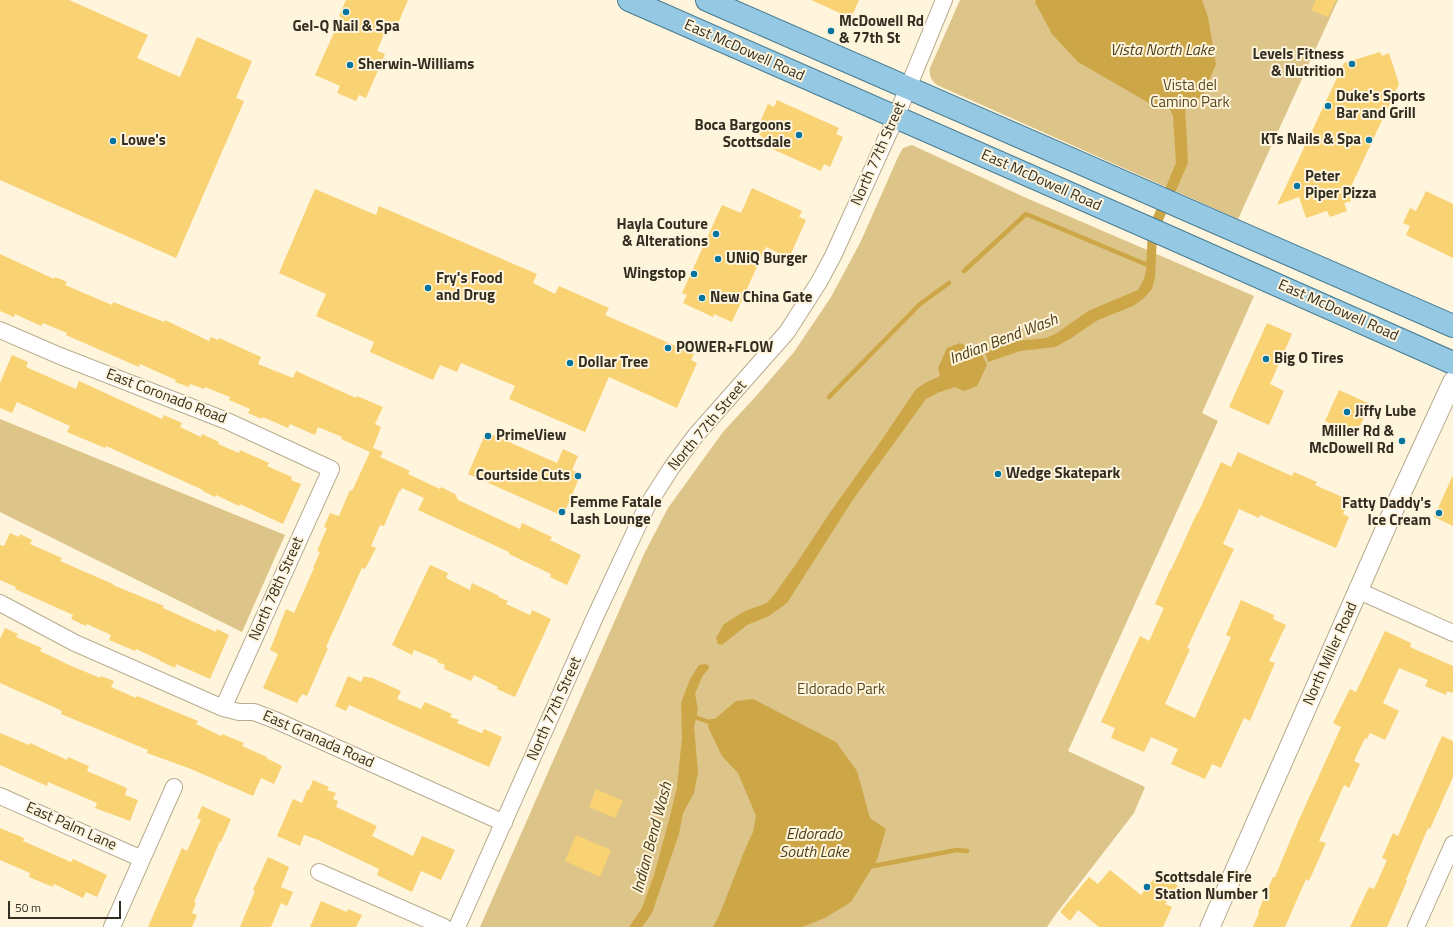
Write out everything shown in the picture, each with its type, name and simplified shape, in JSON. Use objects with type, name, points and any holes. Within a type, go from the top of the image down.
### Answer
[{"type":"main road","name":"East McDowell Road","points":[[629,0],[1033,178],[1169,236],[1453,363]]},
{"type":"main road","name":"East McDowell Road","points":[[707,0],[1453,326]]},
{"type":"street","name":"North 77th Street","points":[[457,927],[595,617],[647,506],[672,467],[696,435],[787,332],[819,282],[833,256],[896,117],[944,0]]},
{"type":"street","name":"East Coronado Road","points":[[0,330],[60,356],[227,421],[330,469]]},
{"type":"street","name":"North Miller Road","points":[[1210,927],[1394,509],[1453,381]]},
{"type":"street","name":"North 78th Street","points":[[223,708],[330,469]]},
{"type":"street","points":[[1359,591],[1453,633]]},
{"type":"street","name":"East Granada Road","points":[[0,603],[75,643],[223,708],[239,712],[254,712],[275,720],[504,823]]},
{"type":"street","points":[[112,927],[174,787]]},
{"type":"street","name":"East Palm Lane","points":[[0,796],[142,859]]},
{"type":"street","points":[[1416,927],[1453,844]]},
{"type":"street","points":[[319,872],[444,927]]},
{"type":"green space","name":"Vista del Camino Park","points":[[960,0],[1338,0],[1238,219],[937,85],[931,78],[930,68]]},
{"type":"green space","name":"Eldorado Park","points":[[912,145],[1024,197],[1254,296],[1202,413],[1218,421],[1068,751],[1145,787],[1134,813],[1047,927],[480,927],[645,552],[668,508],[723,432],[794,352],[831,297],[861,241],[898,157],[903,148]]},
{"type":"green space","points":[[0,419],[285,535],[242,632],[0,512]]},
{"type":"water","name":"Vista North Lake","points":[[1036,0],[1202,0],[1208,17],[1216,64],[1202,97],[1185,104],[1188,163],[1157,234],[1155,277],[1152,289],[1143,299],[1133,306],[1096,321],[1070,339],[1055,347],[1020,351],[988,362],[985,352],[1017,341],[1046,338],[1057,333],[1088,311],[1138,290],[1144,279],[1146,271],[1148,229],[1176,163],[1173,116],[1169,107],[1156,107],[1078,62],[1052,34],[1035,2]]},
{"type":"water","points":[[960,343],[981,352],[987,365],[977,386],[964,391],[955,387],[937,393],[926,399],[852,501],[787,603],[769,616],[747,625],[722,645],[718,644],[716,638],[724,624],[745,611],[767,603],[774,595],[916,389],[940,376],[938,368],[947,348]]},
{"type":"water","points":[[705,664],[709,666],[709,668],[702,677],[695,694],[698,709],[694,727],[698,772],[694,793],[683,813],[679,834],[652,913],[642,927],[629,927],[642,908],[654,875],[677,787],[682,737],[681,703],[690,679],[699,665]]},
{"type":"water","name":"Eldorado South Lake","points":[[753,699],[836,742],[857,771],[870,818],[886,829],[877,860],[851,902],[825,918],[802,927],[713,927],[719,916],[753,832],[756,816],[738,773],[722,756],[708,727],[710,719],[715,719],[736,701]]},
{"type":"building","name":"Lowe's","points":[[0,0],[69,0],[148,35],[137,58],[180,77],[197,37],[252,61],[236,98],[244,101],[176,258],[0,180]]},
{"type":"building","points":[[346,0],[408,0],[394,33],[386,29],[377,51],[385,54],[366,98],[359,95],[356,101],[337,93],[340,86],[315,75],[341,17],[339,16]]},
{"type":"building","points":[[811,0],[859,0],[851,18]]},
{"type":"building","points":[[1316,0],[1336,0],[1328,17],[1311,10]]},
{"type":"building","points":[[1380,52],[1382,56],[1389,53],[1399,84],[1348,193],[1351,201],[1344,203],[1347,211],[1330,217],[1327,211],[1306,218],[1299,197],[1277,205],[1344,63]]},
{"type":"building","name":"Boca Bargoons Scottsdale","points":[[777,100],[839,128],[836,134],[843,137],[830,167],[824,164],[821,171],[759,143],[762,136],[755,133],[768,104],[774,107]]},
{"type":"building","points":[[752,188],[802,211],[799,217],[806,220],[789,258],[766,247],[732,322],[714,314],[713,317],[683,303],[687,295],[682,293],[722,205],[741,213]]},
{"type":"building","name":"Fry's Food and Drug","points":[[315,189],[376,215],[379,206],[537,274],[533,283],[555,294],[559,286],[609,308],[605,315],[694,354],[691,360],[697,363],[677,408],[609,377],[585,432],[509,399],[515,386],[461,363],[457,372],[440,365],[433,380],[370,352],[374,342],[316,316],[326,294],[279,273]]},
{"type":"building","points":[[1426,191],[1453,204],[1453,258],[1406,235],[1410,226],[1403,223],[1410,208],[1416,211]]},
{"type":"building","points":[[0,254],[54,279],[55,277],[67,282],[65,285],[112,305],[113,302],[164,322],[165,320],[209,341],[211,337],[218,340],[219,338],[261,357],[258,364],[293,378],[296,371],[356,398],[357,396],[383,407],[375,424],[381,427],[373,448],[383,452],[380,457],[410,471],[408,474],[440,489],[441,487],[455,494],[458,500],[520,529],[522,523],[552,537],[550,540],[581,555],[567,585],[550,577],[551,574],[509,554],[509,552],[418,510],[424,498],[402,488],[400,492],[399,491],[384,526],[380,525],[371,546],[376,548],[365,569],[362,568],[326,647],[328,648],[307,696],[302,694],[297,703],[263,688],[278,654],[270,650],[286,609],[294,613],[320,552],[317,551],[327,528],[324,527],[330,513],[339,516],[350,490],[352,491],[370,452],[341,439],[342,437],[318,427],[315,435],[290,424],[288,428],[263,417],[262,419],[248,413],[250,409],[229,400],[230,397],[205,387],[204,389],[190,384],[189,387],[175,382],[176,380],[140,364],[139,367],[66,335],[67,333],[43,323],[41,326],[15,314],[14,317],[0,311]]},
{"type":"building","name":"Big O Tires","points":[[1267,323],[1292,334],[1270,384],[1284,391],[1269,425],[1229,407]]},
{"type":"building","points":[[12,355],[28,362],[26,367],[76,389],[79,381],[162,419],[164,415],[182,423],[180,427],[201,437],[202,434],[219,442],[218,444],[239,453],[240,450],[269,463],[267,466],[292,477],[291,480],[301,484],[283,524],[240,504],[239,506],[216,495],[215,497],[203,490],[106,446],[105,448],[67,432],[70,426],[17,402],[12,413],[0,408],[0,383]]},
{"type":"building","name":"Jiffy Lube","points":[[1339,390],[1370,404],[1356,435],[1325,421]]},
{"type":"building","points":[[486,432],[557,463],[563,449],[578,456],[572,470],[581,474],[563,516],[468,474]]},
{"type":"building","points":[[1238,452],[1292,476],[1294,472],[1317,482],[1315,485],[1349,500],[1343,514],[1349,517],[1336,548],[1260,515],[1259,518],[1239,509],[1223,544],[1234,549],[1187,648],[1190,649],[1165,704],[1195,718],[1231,637],[1226,635],[1241,600],[1274,615],[1273,619],[1286,625],[1269,661],[1275,663],[1250,721],[1244,718],[1221,768],[1212,764],[1205,779],[1171,764],[1178,749],[1151,737],[1144,752],[1111,738],[1115,728],[1101,722],[1140,636],[1149,641],[1164,608],[1155,604],[1221,462],[1231,467]]},
{"type":"building","points":[[1453,475],[1453,526],[1434,517]]},
{"type":"building","points":[[10,533],[19,537],[20,534],[32,540],[30,544],[62,558],[60,561],[164,606],[163,608],[216,632],[217,629],[229,635],[210,679],[176,664],[175,668],[136,649],[135,651],[109,640],[111,635],[87,624],[86,626],[71,619],[73,615],[15,589],[16,587],[0,580],[0,545],[4,546]]},
{"type":"building","points":[[430,565],[448,573],[446,578],[470,590],[472,583],[508,601],[506,604],[530,615],[532,610],[551,619],[515,697],[497,689],[498,687],[474,675],[471,681],[444,669],[445,665],[437,662],[438,660],[414,650],[412,655],[392,645]]},
{"type":"building","points":[[5,628],[18,634],[16,637],[42,648],[40,651],[100,678],[101,676],[114,681],[111,687],[198,721],[196,724],[221,736],[222,734],[244,743],[242,746],[267,757],[266,758],[282,766],[274,784],[261,778],[253,796],[191,769],[147,753],[148,750],[61,714],[62,711],[0,683],[0,639]]},
{"type":"building","points":[[1385,631],[1411,643],[1410,647],[1453,666],[1453,693],[1447,691],[1446,695],[1425,686],[1428,680],[1399,668],[1383,703],[1399,711],[1385,740],[1370,733],[1367,739],[1365,738],[1354,761],[1360,764],[1349,788],[1344,785],[1319,841],[1326,843],[1309,881],[1306,879],[1285,927],[1253,927],[1273,877],[1275,877],[1341,727],[1333,723],[1350,689],[1356,692]]},
{"type":"building","points":[[348,676],[361,682],[364,676],[370,677],[401,691],[397,699],[421,709],[425,702],[452,714],[450,717],[459,720],[457,723],[481,733],[484,729],[502,737],[489,767],[349,705],[346,711],[335,706]]},
{"type":"building","points":[[0,733],[29,745],[30,743],[67,760],[68,757],[89,766],[87,771],[127,788],[125,795],[138,800],[130,821],[95,808],[97,803],[48,782],[47,786],[0,765]]},
{"type":"building","points":[[1442,736],[1453,741],[1453,777],[1430,829],[1428,828],[1387,927],[1350,927],[1369,887],[1374,889],[1387,860],[1382,858],[1393,833],[1398,836]]},
{"type":"building","points":[[313,780],[329,787],[327,790],[336,793],[333,799],[338,801],[336,807],[377,826],[372,836],[413,856],[422,836],[455,850],[441,880],[421,871],[412,892],[377,875],[379,869],[316,839],[304,835],[300,846],[277,836],[293,799],[302,803]]},
{"type":"building","points":[[596,789],[623,801],[615,818],[589,807]]},
{"type":"building","points":[[202,806],[231,819],[194,902],[196,903],[192,913],[197,915],[192,927],[148,927],[182,848],[187,851],[201,820],[197,818]]},
{"type":"building","points":[[0,828],[24,838],[23,841],[71,862],[73,859],[107,875],[97,897],[86,892],[83,898],[54,884],[53,887],[29,877],[30,873],[0,860]]},
{"type":"building","points":[[576,835],[611,850],[600,877],[565,861]]},
{"type":"building","points":[[268,857],[289,867],[281,887],[293,892],[287,906],[281,903],[271,927],[240,927],[255,891],[253,890]]},
{"type":"building","points":[[1110,870],[1141,895],[1160,871],[1178,886],[1165,904],[1172,907],[1163,927],[1099,927],[1078,910],[1070,921],[1060,912],[1089,877],[1098,884]]},
{"type":"building","points":[[321,901],[347,912],[348,909],[362,915],[356,927],[310,927]]},
{"type":"waterway","points":[[964,271],[1026,214],[1150,266]]},
{"type":"waterway","points":[[829,397],[920,304],[949,283]]},
{"type":"waterway","points":[[692,716],[709,722]]},
{"type":"waterway","points":[[873,866],[957,850],[967,851]]},
{"type":"place","name":"Gel-Q Nail & Spa","points":[[346,12]]},
{"type":"place","name":"McDowell Rd & 77th St","points":[[831,31]]},
{"type":"place","name":"Levels Fitness & Nutrition","points":[[1352,64]]},
{"type":"place","name":"Sherwin-Williams","points":[[350,65]]},
{"type":"place","name":"Duke's Sports Bar and Grill","points":[[1328,106]]},
{"type":"place","name":"Boca Bargoons Scottsdale","points":[[799,135]]},
{"type":"place","name":"KTs Nails & Spa","points":[[1369,140]]},
{"type":"place","name":"Lowe's","points":[[113,141]]},
{"type":"place","name":"Peter Piper Pizza","points":[[1297,186]]},
{"type":"place","name":"Hayla Couture & Alterations","points":[[716,234]]},
{"type":"place","name":"UNiQ Burger","points":[[718,259]]},
{"type":"place","name":"Wingstop","points":[[694,274]]},
{"type":"place","name":"Fry's Food and Drug","points":[[428,288]]},
{"type":"place","name":"New China Gate","points":[[702,298]]},
{"type":"place","name":"POWER+FLOW","points":[[668,348]]},
{"type":"place","name":"Big O Tires","points":[[1266,359]]},
{"type":"place","name":"Dollar Tree","points":[[570,363]]},
{"type":"place","name":"Jiffy Lube","points":[[1347,412]]},
{"type":"place","name":"PrimeView","points":[[488,436]]},
{"type":"place","name":"Miller Rd & McDowell Rd","points":[[1402,441]]},
{"type":"place","name":"Wedge Skatepark","points":[[998,474]]},
{"type":"place","name":"Courtside Cuts","points":[[578,476]]},
{"type":"place","name":"Femme Fatale Lash Lounge","points":[[562,512]]},
{"type":"place","name":"Fatty Daddy's Ice Cream","points":[[1439,513]]},
{"type":"place","name":"Scottsdale Fire Station Number 1","points":[[1147,887]]},
{"type":"water label","name":"Indian Bend Wash","points":[[1004,340]]},
{"type":"water label","name":"Indian Bend Wash","points":[[653,838]]}]
